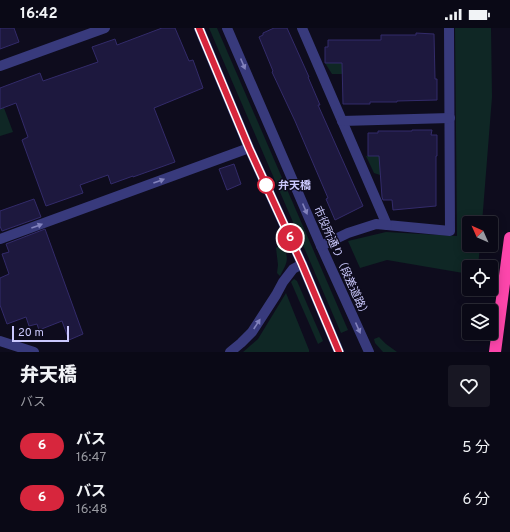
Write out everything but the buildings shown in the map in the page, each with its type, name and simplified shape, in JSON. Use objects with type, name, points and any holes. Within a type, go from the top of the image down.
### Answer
[{"type":"highway","points":[[495,352],[510,238]]},
{"type":"street","points":[[0,66],[105,28]]},
{"type":"street","points":[[199,28],[249,148],[302,264],[339,352]]},
{"type":"street","name":"市役所通り（段差道路）","points":[[228,28],[321,246],[369,352]]},
{"type":"street","points":[[302,28],[387,225]]},
{"type":"street","points":[[321,246],[348,233],[376,224],[450,231],[449,28]]},
{"type":"street","points":[[342,121],[450,118]]},
{"type":"street","points":[[0,240],[249,148]]},
{"type":"street","points":[[230,352],[252,332],[283,282],[293,269],[302,264]]},
{"type":"street","points":[[0,341],[34,352]]},
{"type":"green space","points":[[209,28],[217,28],[348,330],[341,333]]},
{"type":"green space","points":[[455,28],[491,28],[492,97],[483,216],[462,216],[462,252],[479,252],[479,260],[462,260],[462,273],[387,260],[360,268],[348,241],[386,232],[457,236]]},
{"type":"green space","points":[[325,63],[348,63],[416,74],[332,74]]},
{"type":"green space","points":[[0,100],[13,132],[0,136]]},
{"type":"green space","points":[[366,156],[397,156],[406,172],[380,175],[374,173]]},
{"type":"green space","points":[[283,244],[287,260],[280,276],[277,273],[278,265],[276,248]]},
{"type":"green space","points":[[294,279],[297,281],[323,341],[318,344],[291,282]]},
{"type":"green space","points":[[286,293],[309,352],[243,352],[258,339]]},
{"type":"green space","points":[[379,337],[397,352],[383,352],[375,343],[374,339]]},
{"type":"bus line","name":"6","points":[[199,28],[249,148],[302,264],[339,352]]},
{"type":"place","name":"弁天橋","points":[[266,185]]}]
